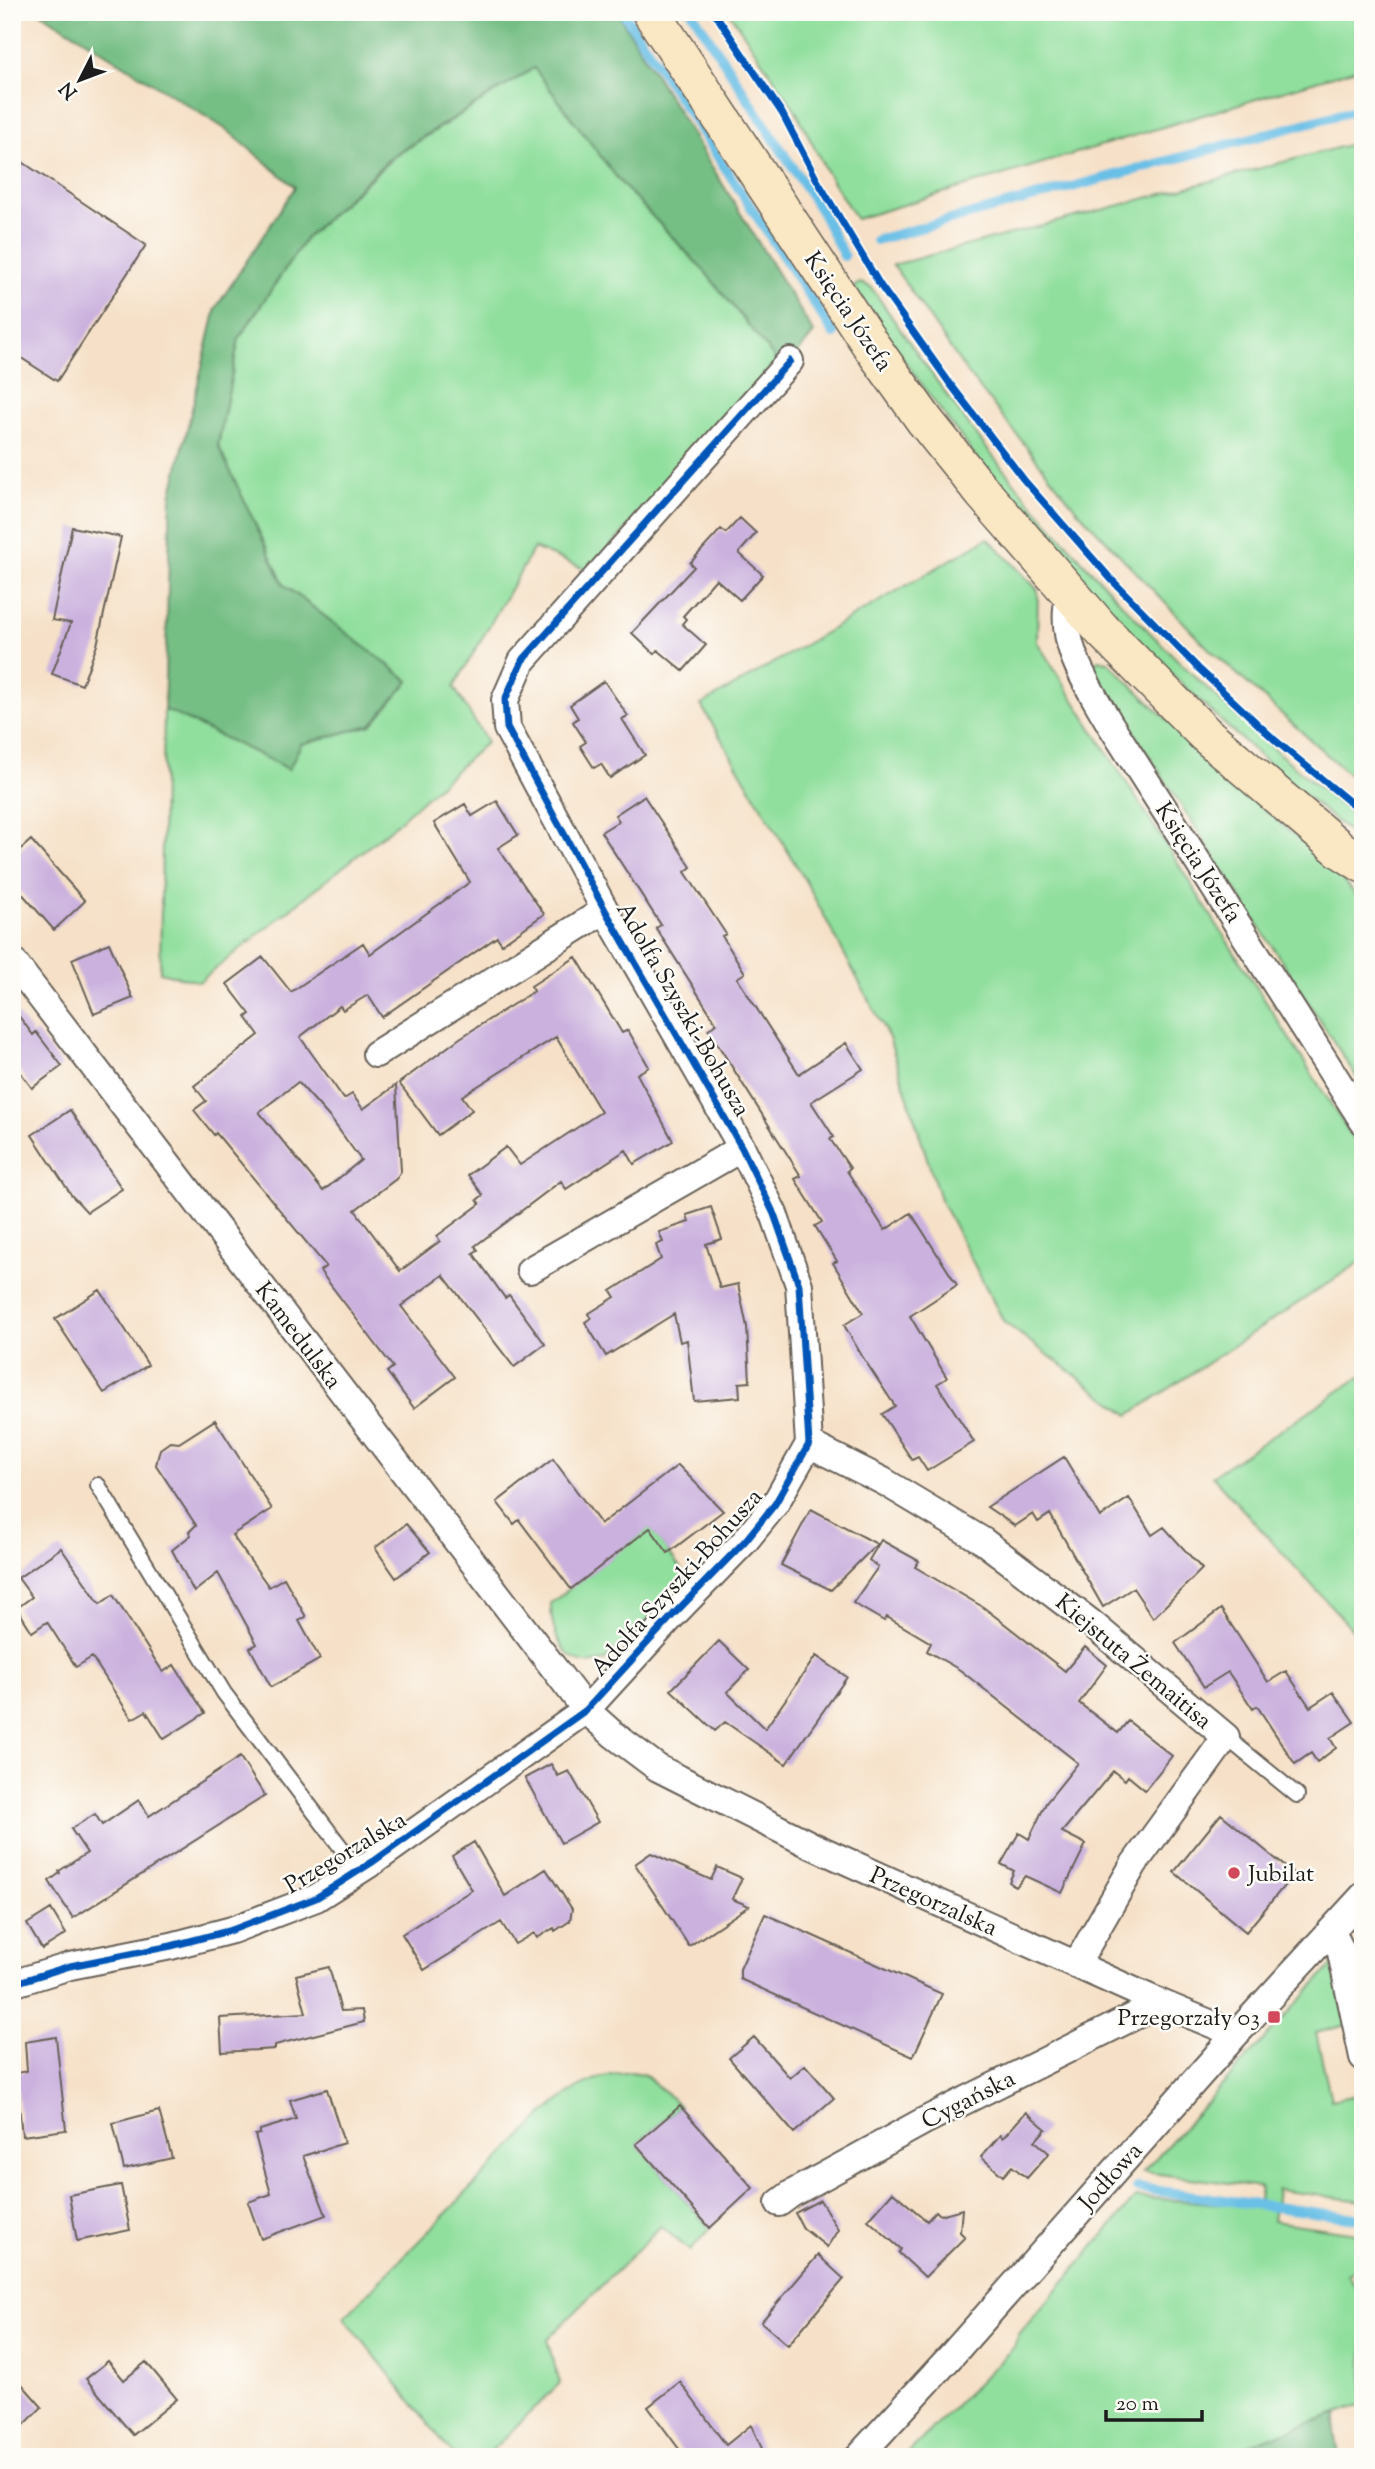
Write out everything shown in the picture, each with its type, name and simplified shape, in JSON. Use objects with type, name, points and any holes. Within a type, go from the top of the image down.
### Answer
[{"type":"main road","name":"Księcia Józefa","points":[[651,12],[817,265],[925,421],[1026,545],[1102,631],[1205,734],[1355,864]]},
{"type":"street","name":"Adolfa Szyszki-Bohusza","points":[[586,1710],[745,1541],[775,1504],[810,1444],[799,1285],[774,1214],[742,1148],[605,910],[507,729],[505,700],[522,661],[790,361]]},
{"type":"street","name":"Księcia Józefa","points":[[1070,593],[1065,611],[1066,630],[1080,672],[1110,724],[1363,1121]]},
{"type":"street","name":"Adolfa Szyszki-Bohusza","points":[[376,1054],[605,910]]},
{"type":"street","name":"Kamedulska","points":[[12,960],[586,1710]]},
{"type":"street","name":"Adolfa Szyszki-Bohusza","points":[[530,1270],[742,1148]]},
{"type":"street","name":"Kiejstuta Żemaitisa","points":[[810,1444],[883,1481],[983,1541],[1090,1622],[1226,1737],[1134,1864],[1076,1965]]},
{"type":"street","name":"Przegorzalska","points":[[12,1984],[70,1966],[171,1946],[232,1930],[316,1898],[359,1871],[586,1710],[658,1768],[813,1846],[1161,2003],[1236,2034]]},
{"type":"street","name":"Jodłowa","points":[[858,2457],[1363,1896]]},
{"type":"street","points":[[1332,1932],[1340,1948],[1363,2057]]},
{"type":"street","name":"Cygańska","points":[[779,2203],[924,2121],[1161,2003]]},
{"type":"lane","points":[[98,1485],[224,1693],[359,1871]]},
{"type":"lane","points":[[1226,1737],[1297,1795]]},
{"type":"green space","points":[[40,12],[617,12],[814,333],[784,370],[707,274],[621,183],[534,68],[392,156],[306,238],[239,338],[218,445],[284,585],[409,681],[371,725],[301,744],[289,769],[164,709],[171,497],[216,308],[295,187],[227,130]]},
{"type":"green space","points":[[729,12],[1363,12],[1363,67],[856,219],[826,171],[796,111]]},
{"type":"green space","points":[[534,68],[621,183],[707,274],[784,367],[587,570],[534,548],[454,687],[487,742],[393,827],[199,982],[160,972],[164,709],[288,769],[301,744],[371,725],[409,681],[284,585],[218,446],[239,338],[306,238],[394,157]]},
{"type":"green space","points":[[1363,141],[1363,787],[1207,647],[1077,510],[966,371],[893,265]]},
{"type":"green space","points":[[860,283],[871,287],[973,430],[1074,551],[1165,647],[1213,693],[1363,823],[1363,843],[1197,699],[1120,622],[1045,541],[994,480],[922,385],[853,287]]},
{"type":"green space","points":[[988,538],[1038,590],[1037,642],[1363,1156],[1363,1260],[1129,1415],[1004,1322],[940,1199],[889,1038],[806,882],[701,705]]},
{"type":"green space","points":[[1098,660],[1108,662],[1217,768],[1332,868],[1363,903],[1363,1087],[1093,669]]},
{"type":"green space","points":[[1363,1375],[1363,1641],[1212,1476]]},
{"type":"green space","points":[[650,1527],[690,1582],[604,1661],[580,1662],[563,1648],[558,1639],[551,1615],[551,1603]]},
{"type":"green space","points":[[1332,1965],[1347,2025],[1316,2033],[1331,2100],[1362,2094],[1363,2201],[1277,2190],[1273,2221],[1363,2234],[1363,2265],[1347,2274],[1363,2297],[1363,2404],[1217,2457],[904,2457],[1014,2347],[1019,2334],[1136,2197],[1258,2207],[1261,2187],[1143,2172]]},
{"type":"green space","points":[[631,2072],[644,2074],[680,2106],[637,2144],[710,2228],[690,2251],[661,2226],[547,2340],[560,2383],[485,2457],[455,2457],[344,2317],[543,2115],[564,2097],[593,2080]]},
{"type":"green space","points":[[1338,2413],[1334,2434],[1340,2457],[1217,2457]]},
{"type":"building","points":[[12,155],[146,245],[57,381],[12,352]]},
{"type":"building","points":[[740,518],[756,533],[739,553],[763,575],[740,600],[716,579],[683,616],[686,619],[682,624],[706,645],[683,671],[658,650],[654,654],[632,633],[694,567],[690,563],[721,529],[726,533]]},
{"type":"building","points":[[72,527],[121,537],[97,645],[82,685],[52,674],[71,623],[52,620]]},
{"type":"building","points":[[604,681],[628,716],[622,719],[645,755],[610,778],[601,764],[594,768],[580,746],[586,742],[573,722],[578,718],[570,705]]},
{"type":"building","points":[[644,796],[691,867],[685,872],[726,934],[722,936],[745,973],[737,978],[799,1074],[846,1043],[863,1069],[811,1102],[834,1137],[830,1139],[850,1168],[847,1171],[885,1230],[911,1213],[957,1285],[910,1316],[947,1378],[937,1384],[974,1442],[927,1471],[918,1457],[912,1460],[882,1414],[895,1406],[844,1325],[863,1313],[833,1263],[837,1261],[815,1226],[822,1222],[795,1179],[801,1176],[708,1029],[717,1024],[656,928],[661,925],[601,832],[619,821],[615,815]]},
{"type":"building","points":[[497,801],[518,835],[498,848],[544,914],[502,944],[497,937],[382,1017],[368,995],[343,1010],[340,1006],[300,1037],[344,1099],[352,1094],[363,1109],[396,1085],[401,1171],[396,1179],[355,1210],[400,1271],[440,1241],[437,1236],[480,1204],[477,1200],[483,1195],[468,1175],[506,1147],[520,1165],[601,1112],[556,1037],[462,1096],[472,1110],[438,1135],[399,1083],[460,1038],[534,991],[531,986],[576,957],[622,1033],[628,1030],[649,1067],[637,1074],[673,1141],[634,1164],[626,1150],[566,1189],[561,1181],[475,1246],[478,1250],[473,1253],[505,1298],[509,1295],[545,1344],[514,1367],[443,1275],[401,1306],[455,1377],[414,1408],[387,1372],[393,1367],[320,1271],[326,1266],[194,1110],[206,1101],[194,1086],[259,1035],[246,1017],[250,1014],[227,984],[263,957],[291,992],[363,943],[370,954],[470,882],[434,823],[465,804],[472,816]],"holes":[[[298,1082],[331,1119],[361,1160],[323,1191],[259,1112]]]},
{"type":"building","points":[[31,840],[85,901],[54,930],[12,882],[12,857]]},
{"type":"building","points":[[109,943],[133,998],[94,1014],[72,959]]},
{"type":"building","points":[[12,1007],[33,1035],[36,1032],[62,1066],[32,1088],[12,1061]]},
{"type":"building","points":[[70,1110],[122,1189],[87,1212],[72,1196],[32,1135]]},
{"type":"building","points":[[711,1207],[722,1239],[706,1244],[720,1288],[738,1284],[747,1327],[750,1382],[739,1383],[740,1397],[694,1401],[687,1340],[680,1342],[674,1314],[606,1356],[585,1322],[591,1318],[588,1314],[615,1297],[611,1291],[661,1259],[656,1245],[663,1242],[659,1232],[689,1222],[687,1215]]},
{"type":"building","points":[[100,1290],[148,1365],[104,1393],[55,1319]]},
{"type":"building","points":[[215,1420],[272,1509],[232,1535],[269,1587],[284,1578],[306,1617],[299,1621],[320,1659],[271,1687],[250,1648],[257,1644],[218,1573],[194,1592],[172,1550],[191,1535],[189,1532],[196,1525],[156,1465],[160,1449],[170,1442],[179,1443]]},
{"type":"building","points":[[1064,1457],[1100,1517],[1129,1498],[1152,1535],[1164,1527],[1202,1569],[1153,1618],[1133,1588],[1103,1607],[1050,1514],[1038,1522],[1033,1514],[1015,1526],[987,1507]]},
{"type":"building","points":[[553,1459],[601,1524],[678,1465],[723,1511],[668,1553],[650,1528],[571,1589],[519,1520],[514,1524],[497,1502]]},
{"type":"building","points":[[811,1509],[877,1544],[831,1590],[781,1565]]},
{"type":"building","points":[[406,1524],[430,1552],[396,1578],[375,1548]]},
{"type":"building","points":[[881,1540],[919,1561],[915,1567],[983,1607],[1065,1671],[1085,1647],[1107,1665],[1079,1703],[1118,1733],[1128,1721],[1172,1756],[1145,1790],[1128,1776],[1125,1780],[1113,1771],[1062,1832],[1086,1844],[1062,1893],[1025,1876],[1016,1887],[1009,1882],[1014,1871],[1001,1864],[1019,1833],[1029,1839],[1046,1803],[1078,1763],[960,1670],[927,1651],[931,1643],[887,1617],[884,1621],[853,1603],[878,1567],[869,1560]]},
{"type":"building","points":[[61,1548],[100,1604],[113,1595],[163,1672],[174,1665],[205,1713],[164,1739],[146,1711],[132,1719],[92,1657],[76,1667],[47,1622],[32,1632],[17,1608],[32,1597],[18,1578]]},
{"type":"building","points":[[1221,1609],[1268,1682],[1286,1671],[1310,1707],[1333,1692],[1354,1722],[1330,1738],[1336,1748],[1317,1762],[1311,1753],[1295,1764],[1257,1706],[1253,1709],[1228,1672],[1204,1687],[1175,1643]]},
{"type":"building","points":[[719,1641],[749,1670],[727,1692],[765,1729],[816,1656],[847,1677],[786,1764],[725,1722],[715,1731],[671,1690]]},
{"type":"building","points":[[240,1757],[265,1796],[73,1918],[49,1881],[60,1873],[59,1871],[87,1853],[71,1829],[95,1814],[102,1825],[139,1800],[149,1816]]},
{"type":"building","points":[[551,1764],[558,1776],[569,1771],[598,1822],[561,1843],[525,1778]]},
{"type":"building","name":"Jubilat","points":[[1221,1814],[1294,1874],[1246,1932],[1174,1872]]},
{"type":"building","points":[[474,1842],[505,1896],[546,1869],[572,1909],[570,1921],[555,1931],[554,1928],[537,1938],[534,1933],[515,1944],[501,1922],[424,1970],[402,1934],[472,1890],[452,1856]]},
{"type":"building","points":[[651,1853],[711,1880],[717,1867],[742,1878],[732,1899],[749,1906],[689,1946],[635,1864]]},
{"type":"building","points":[[51,1909],[66,1934],[42,1949],[27,1924]]},
{"type":"building","points":[[765,1914],[942,1994],[913,2057],[740,1979],[740,1969]]},
{"type":"building","points":[[329,1967],[341,2011],[362,2010],[364,2022],[275,2045],[275,2049],[222,2052],[220,2018],[306,2013],[296,1975]]},
{"type":"building","points":[[56,2037],[66,2130],[22,2136],[16,2073],[27,2071],[25,2042]]},
{"type":"building","points":[[754,2037],[790,2078],[805,2065],[834,2098],[794,2133],[729,2058]]},
{"type":"building","points":[[327,2089],[344,2143],[303,2156],[326,2215],[261,2239],[248,2202],[271,2194],[255,2135],[260,2134],[260,2130],[296,2119],[290,2100]]},
{"type":"building","points":[[680,2106],[753,2188],[710,2228],[636,2144]]},
{"type":"building","points":[[159,2111],[172,2158],[124,2169],[113,2123]]},
{"type":"building","points":[[1026,2112],[1046,2129],[1035,2141],[1049,2153],[1027,2178],[1012,2166],[1003,2176],[981,2157],[1000,2135],[1003,2138]]},
{"type":"building","points":[[121,2185],[130,2230],[77,2241],[69,2195]]},
{"type":"building","points":[[893,2192],[927,2221],[936,2211],[940,2215],[962,2209],[960,2232],[965,2237],[925,2277],[899,2253],[901,2249],[868,2220]]},
{"type":"building","points":[[820,2200],[838,2230],[827,2247],[803,2228],[795,2213]]},
{"type":"building","points":[[818,2255],[844,2279],[788,2345],[761,2322]]},
{"type":"building","points":[[108,2361],[124,2380],[146,2362],[177,2399],[133,2435],[86,2379]]},
{"type":"building","points":[[12,2373],[42,2407],[12,2437]]},
{"type":"building","points":[[680,2382],[726,2445],[751,2425],[766,2457],[685,2457],[648,2407]]},
{"type":"waterway","points":[[623,12],[834,334]]},
{"type":"waterway","points":[[692,12],[822,213],[844,256]]},
{"type":"waterway","points":[[876,240],[1363,108]]},
{"type":"waterway","points":[[1137,2188],[1363,2219]]},
{"type":"cycle path","points":[[714,12],[782,113],[817,180],[880,285],[948,381],[1024,480],[1110,578],[1198,668],[1276,741],[1363,813]]},
{"type":"cycle path","points":[[12,1984],[70,1966],[171,1946],[232,1930],[316,1898],[374,1861],[586,1710],[745,1541],[775,1504],[809,1444],[799,1285],[774,1214],[742,1148],[605,910],[507,728],[505,700],[522,661],[790,361]]},
{"type":"place","name":"Jubilat","points":[[1234,1873]]},
{"type":"place","name":"Przegorzały 03","points":[[1274,2017]]}]
